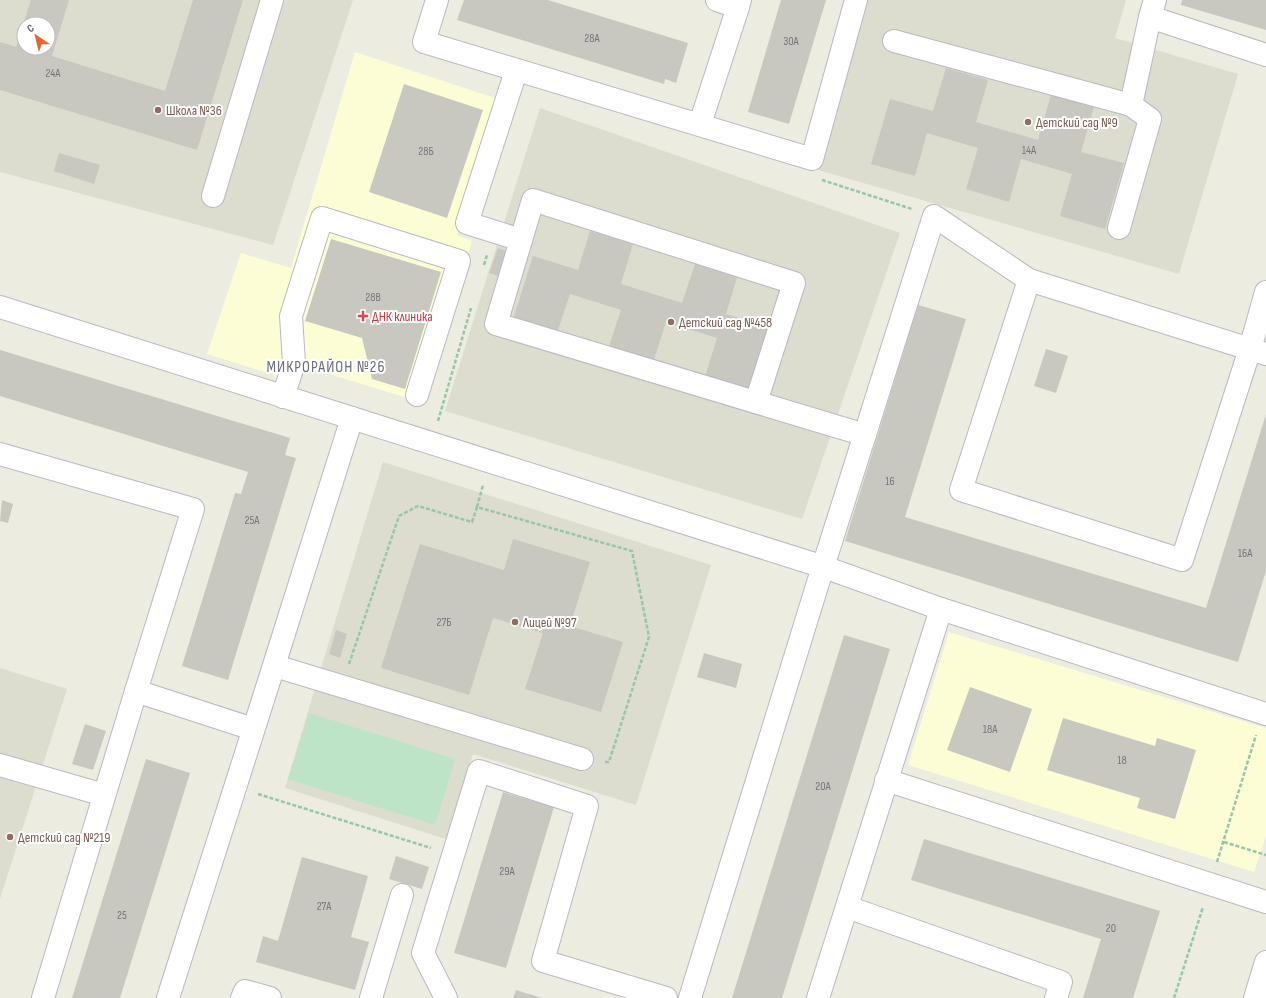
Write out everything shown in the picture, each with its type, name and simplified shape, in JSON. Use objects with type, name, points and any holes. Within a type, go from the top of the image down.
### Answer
[{"type":"street","points":[[213,196],[272,0]]},
{"type":"street","points":[[436,0],[424,42],[812,159],[856,0]]},
{"type":"street","points":[[700,124],[739,3],[717,0]]},
{"type":"street","points":[[1130,105],[1153,9],[1266,55]]},
{"type":"street","points":[[894,41],[1130,105],[1150,119],[1119,228]]},
{"type":"street","points":[[516,70],[467,223],[521,240]]},
{"type":"street","points":[[756,402],[794,283],[533,200],[496,324],[756,402],[866,435]]},
{"type":"street","points":[[690,998],[934,216],[1029,280],[1258,352]]},
{"type":"street","points":[[283,397],[294,363],[291,316],[322,218],[459,261],[417,395]]},
{"type":"street","points":[[1029,280],[961,490],[1182,560],[1258,352],[1266,292]]},
{"type":"street","points":[[0,307],[824,567],[941,609],[1265,713]]},
{"type":"street","points":[[168,998],[253,729],[275,666],[352,418]]},
{"type":"street","points":[[0,454],[193,509],[43,998]]},
{"type":"street","points":[[818,998],[941,609]]},
{"type":"street","points":[[275,666],[582,759]]},
{"type":"street","points":[[136,691],[253,729]]},
{"type":"street","points":[[0,765],[104,796]]},
{"type":"street","points":[[446,998],[423,953],[479,771],[587,806],[543,961],[666,998]]},
{"type":"street","points":[[886,780],[1266,902]]},
{"type":"street","points":[[371,998],[402,895]]},
{"type":"street","points":[[847,907],[1061,982],[1056,998]]},
{"type":"street","points":[[1255,998],[1266,962]]},
{"type":"street","points":[[242,998],[245,991],[270,998]]},
{"type":"path","points":[[812,159],[809,176],[934,216]]},
{"type":"path","points":[[483,269],[494,231]]},
{"type":"path","points":[[432,443],[472,307]]},
{"type":"path","points":[[342,686],[399,516],[418,506],[472,522],[477,506],[632,551],[649,637],[609,762],[582,759]]},
{"type":"path","points":[[1174,998],[1265,713]]},
{"type":"path","points":[[235,787],[454,855]]},
{"type":"path","points":[[1224,842],[1266,855]]},
{"type":"shaded area","name":"Школа №36","points":[[0,0],[353,0],[273,245],[0,172]]},
{"type":"shaded area","name":"Детский сад №9","points":[[868,0],[1126,0],[1115,38],[1238,74],[1179,274],[818,170]]},
{"type":"shaded area","points":[[355,52],[498,99],[457,235],[472,241],[424,403],[283,360],[278,376],[207,354],[241,253],[291,268]]},
{"type":"shaded area","name":"Детский сад №458","points":[[540,108],[900,233],[802,519],[445,411]]},
{"type":"shaded area","name":"Лицей №97","points":[[383,462],[711,565],[636,805],[473,754],[446,839],[285,788]]},
{"type":"shaded area","points":[[949,632],[1266,728],[1266,836],[1254,872],[908,765]]},
{"type":"shaded area","name":"Детский сад №219","points":[[0,668],[67,689],[0,899]]},
{"type":"shaded area","points":[[309,713],[455,759],[435,825],[288,779]]},
{"type":"building","points":[[31,0],[69,0],[56,43],[56,16],[26,16]]},
{"type":"building","points":[[193,0],[243,0],[197,150],[0,90],[0,42],[16,47],[16,56],[52,56],[165,91]]},
{"type":"building","points":[[464,0],[548,0],[688,43],[676,83],[665,79],[664,84],[457,20]]},
{"type":"building","points":[[781,0],[826,0],[789,124],[748,112]]},
{"type":"building","points":[[1182,0],[1266,0],[1266,30],[1181,5]]},
{"type":"building","points":[[946,68],[988,80],[976,122],[1038,140],[1051,95],[1094,107],[1081,152],[1124,163],[1105,229],[1060,216],[1072,174],[1021,159],[1009,202],[966,189],[978,148],[927,133],[915,176],[871,164],[890,99],[933,111]]},
{"type":"building","points":[[404,84],[483,110],[447,218],[369,192]]},
{"type":"building","points":[[59,153],[100,165],[94,184],[54,171]]},
{"type":"building","points":[[590,231],[633,244],[621,284],[682,303],[696,261],[738,274],[726,314],[769,327],[748,393],[704,380],[717,338],[666,322],[653,363],[608,349],[621,310],[570,294],[557,333],[513,319],[533,256],[578,270]]},
{"type":"building","points":[[331,239],[441,272],[405,389],[372,379],[362,338],[305,321]]},
{"type":"building","points":[[498,248],[510,252],[502,277],[489,273]]},
{"type":"building","points":[[918,305],[966,319],[905,517],[1206,608],[1266,414],[1266,571],[1238,662],[845,541]]},
{"type":"building","points":[[1046,349],[1068,356],[1056,393],[1034,386]]},
{"type":"building","points":[[0,350],[290,438],[285,455],[296,458],[228,680],[182,666],[235,493],[241,494],[248,472],[0,396]]},
{"type":"building","points":[[2,500],[13,504],[8,523],[0,521]]},
{"type":"building","points":[[513,539],[590,562],[570,626],[623,642],[601,712],[525,689],[543,633],[493,618],[469,695],[381,668],[420,544],[504,570]]},
{"type":"building","points":[[336,630],[347,634],[340,658],[329,654]]},
{"type":"building","points":[[844,635],[890,649],[782,998],[732,998]]},
{"type":"building","points":[[704,653],[742,664],[736,688],[697,677]]},
{"type":"building","points":[[970,687],[1032,709],[1010,772],[947,750]]},
{"type":"building","points":[[1063,718],[1155,746],[1157,738],[1196,750],[1175,819],[1137,808],[1140,798],[1047,770]]},
{"type":"building","points":[[85,724],[106,731],[93,770],[72,764]]},
{"type":"building","points":[[146,759],[190,773],[120,998],[72,998]]},
{"type":"building","points":[[503,792],[554,807],[506,968],[454,953]]},
{"type":"building","points":[[924,839],[1160,911],[1133,998],[1083,998],[1101,939],[911,880]]},
{"type":"building","points":[[396,856],[429,867],[422,889],[389,879]]},
{"type":"building","points":[[302,857],[368,876],[351,937],[369,942],[355,990],[256,962],[263,936],[278,941]]},
{"type":"building","points":[[516,990],[542,998],[513,998]]},
{"type":"place","name":"Школа №36","points":[[158,110]]},
{"type":"place","name":"Детский сад №9","points":[[1028,122]]},
{"type":"place","name":"ДНК клиника","points":[[363,316]]},
{"type":"place","name":"Детский сад №458","points":[[671,322]]},
{"type":"place","name":"Лицей №97","points":[[515,622]]},
{"type":"place","name":"Детский сад №219","points":[[10,837]]},
{"type":"district","name":"МИКРОРАЙОН №26","points":[[326,366]]}]
